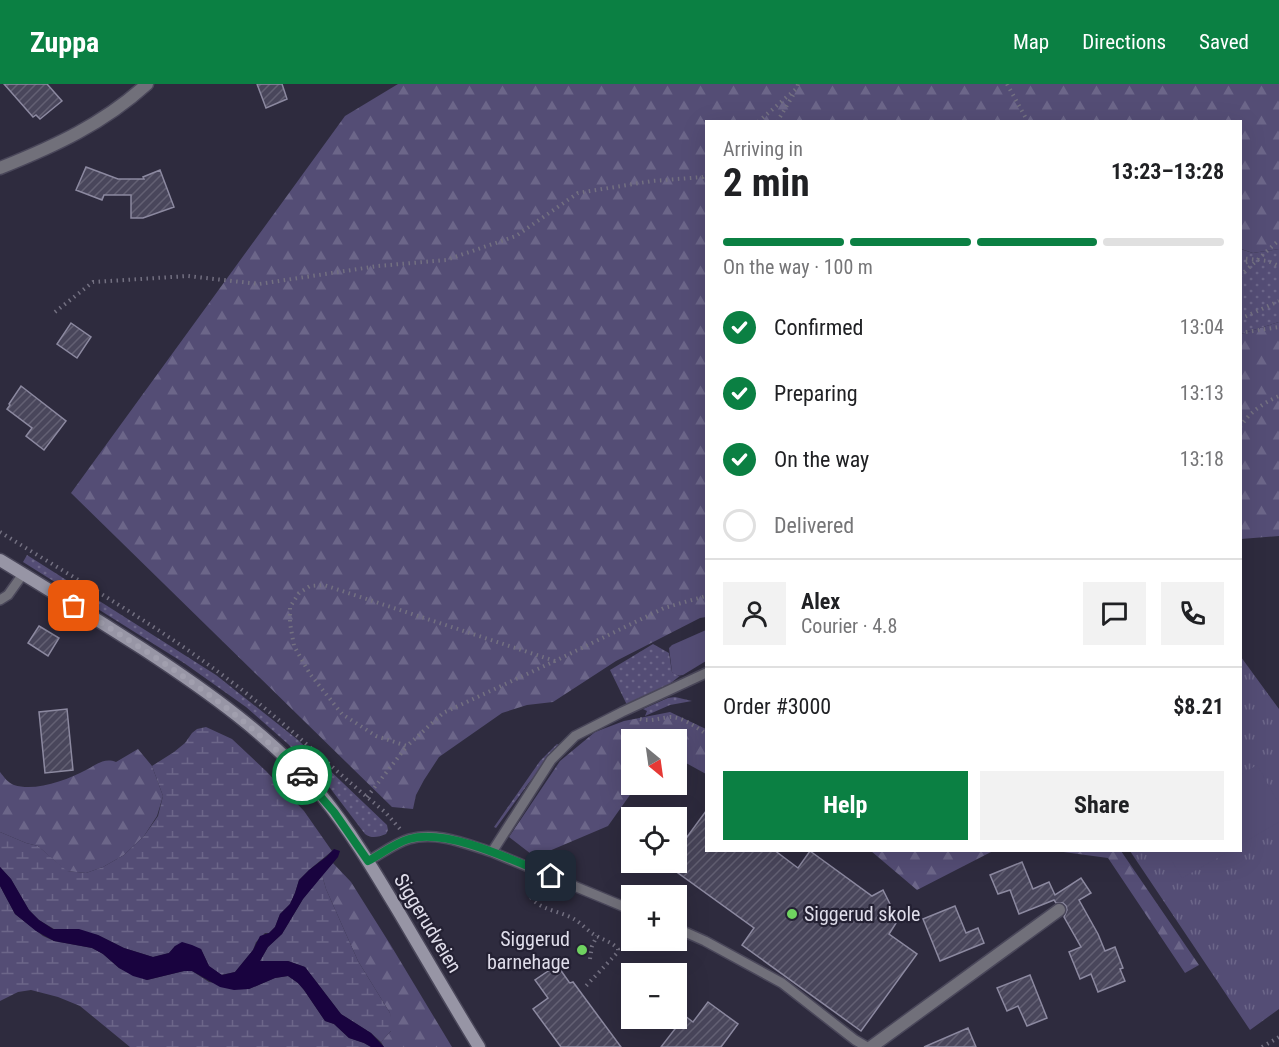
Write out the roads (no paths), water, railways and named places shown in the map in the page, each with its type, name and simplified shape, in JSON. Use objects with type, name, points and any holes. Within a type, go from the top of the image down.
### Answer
[{"type":"main road","name":"Siggerudveien","points":[[0,560],[191,681],[256,732],[292,764],[340,819],[368,861],[479,1047]]},
{"type":"street","points":[[0,168],[86,129],[130,99],[147,84]]},
{"type":"street","points":[[869,1047],[1059,910]]},
{"type":"lane","points":[[0,600],[8,595],[22,574]]},
{"type":"lane","points":[[492,852],[551,759],[575,736],[705,673]]},
{"type":"lane","points":[[368,861],[409,839],[443,838],[492,852],[621,905]]},
{"type":"lane","points":[[687,933],[705,940],[782,983],[855,1040],[869,1047]]},
{"type":"place","name":"Siggerud skole","points":[[792,914]]},
{"type":"place","name":"Siggerud barnehage","points":[[582,950]]}]
